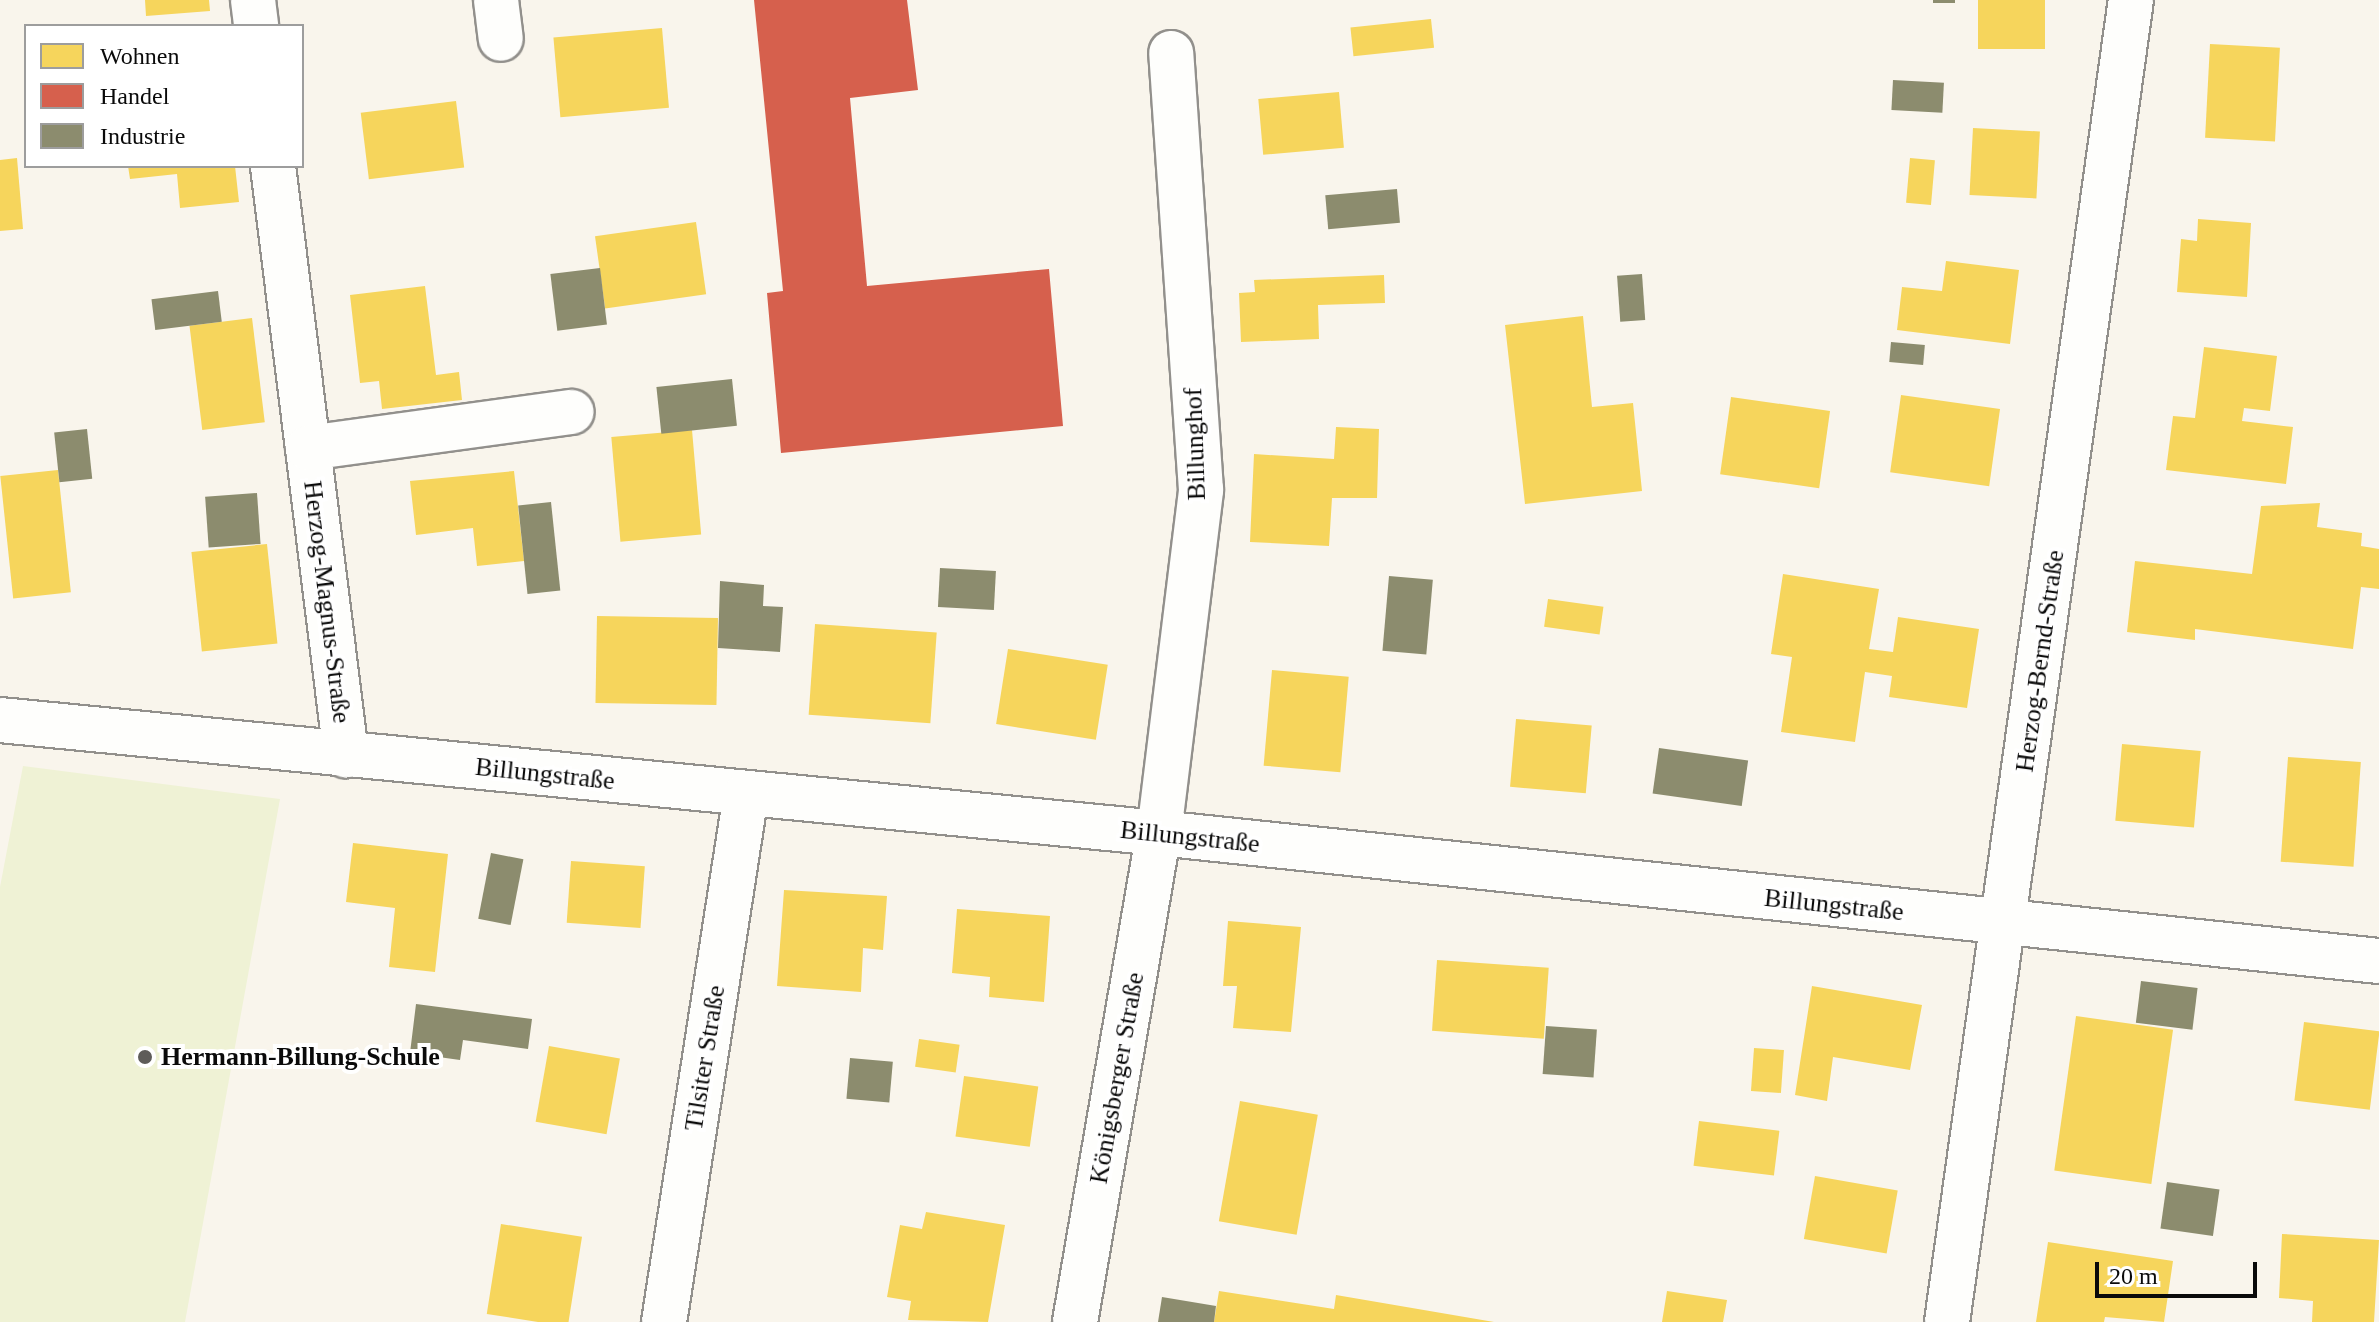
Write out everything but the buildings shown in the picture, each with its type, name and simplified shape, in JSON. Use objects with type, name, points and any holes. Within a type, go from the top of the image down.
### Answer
[{"type":"street","points":[[253,0],[256,24]]},
{"type":"street","name":"Herzog-Bernd-Straße","points":[[1947,1322],[2005,923],[2131,0]]},
{"type":"street","name":"Billunghof","points":[[1159,833],[1201,490],[1171,53]]},
{"type":"street","name":"Herzog-Magnus-Straße","points":[[273,168],[346,755]]},
{"type":"street","name":"Herzog-Magnus-Straße","points":[[308,448],[572,412]]},
{"type":"street","name":"Billungstraße","points":[[0,720],[1159,833],[2379,961]]},
{"type":"street","name":"Tilsiter Straße","points":[[664,1322],[746,794]]},
{"type":"street","name":"Königsberger Straße","points":[[1075,1322],[1159,833]]},
{"type":"green space","name":"Hermann-Billung-Schule","points":[[23,766],[280,799],[185,1322],[0,1322],[0,887]]},
{"type":"place","name":"Hermann-Billung-Schule","points":[[145,1057]]}]
